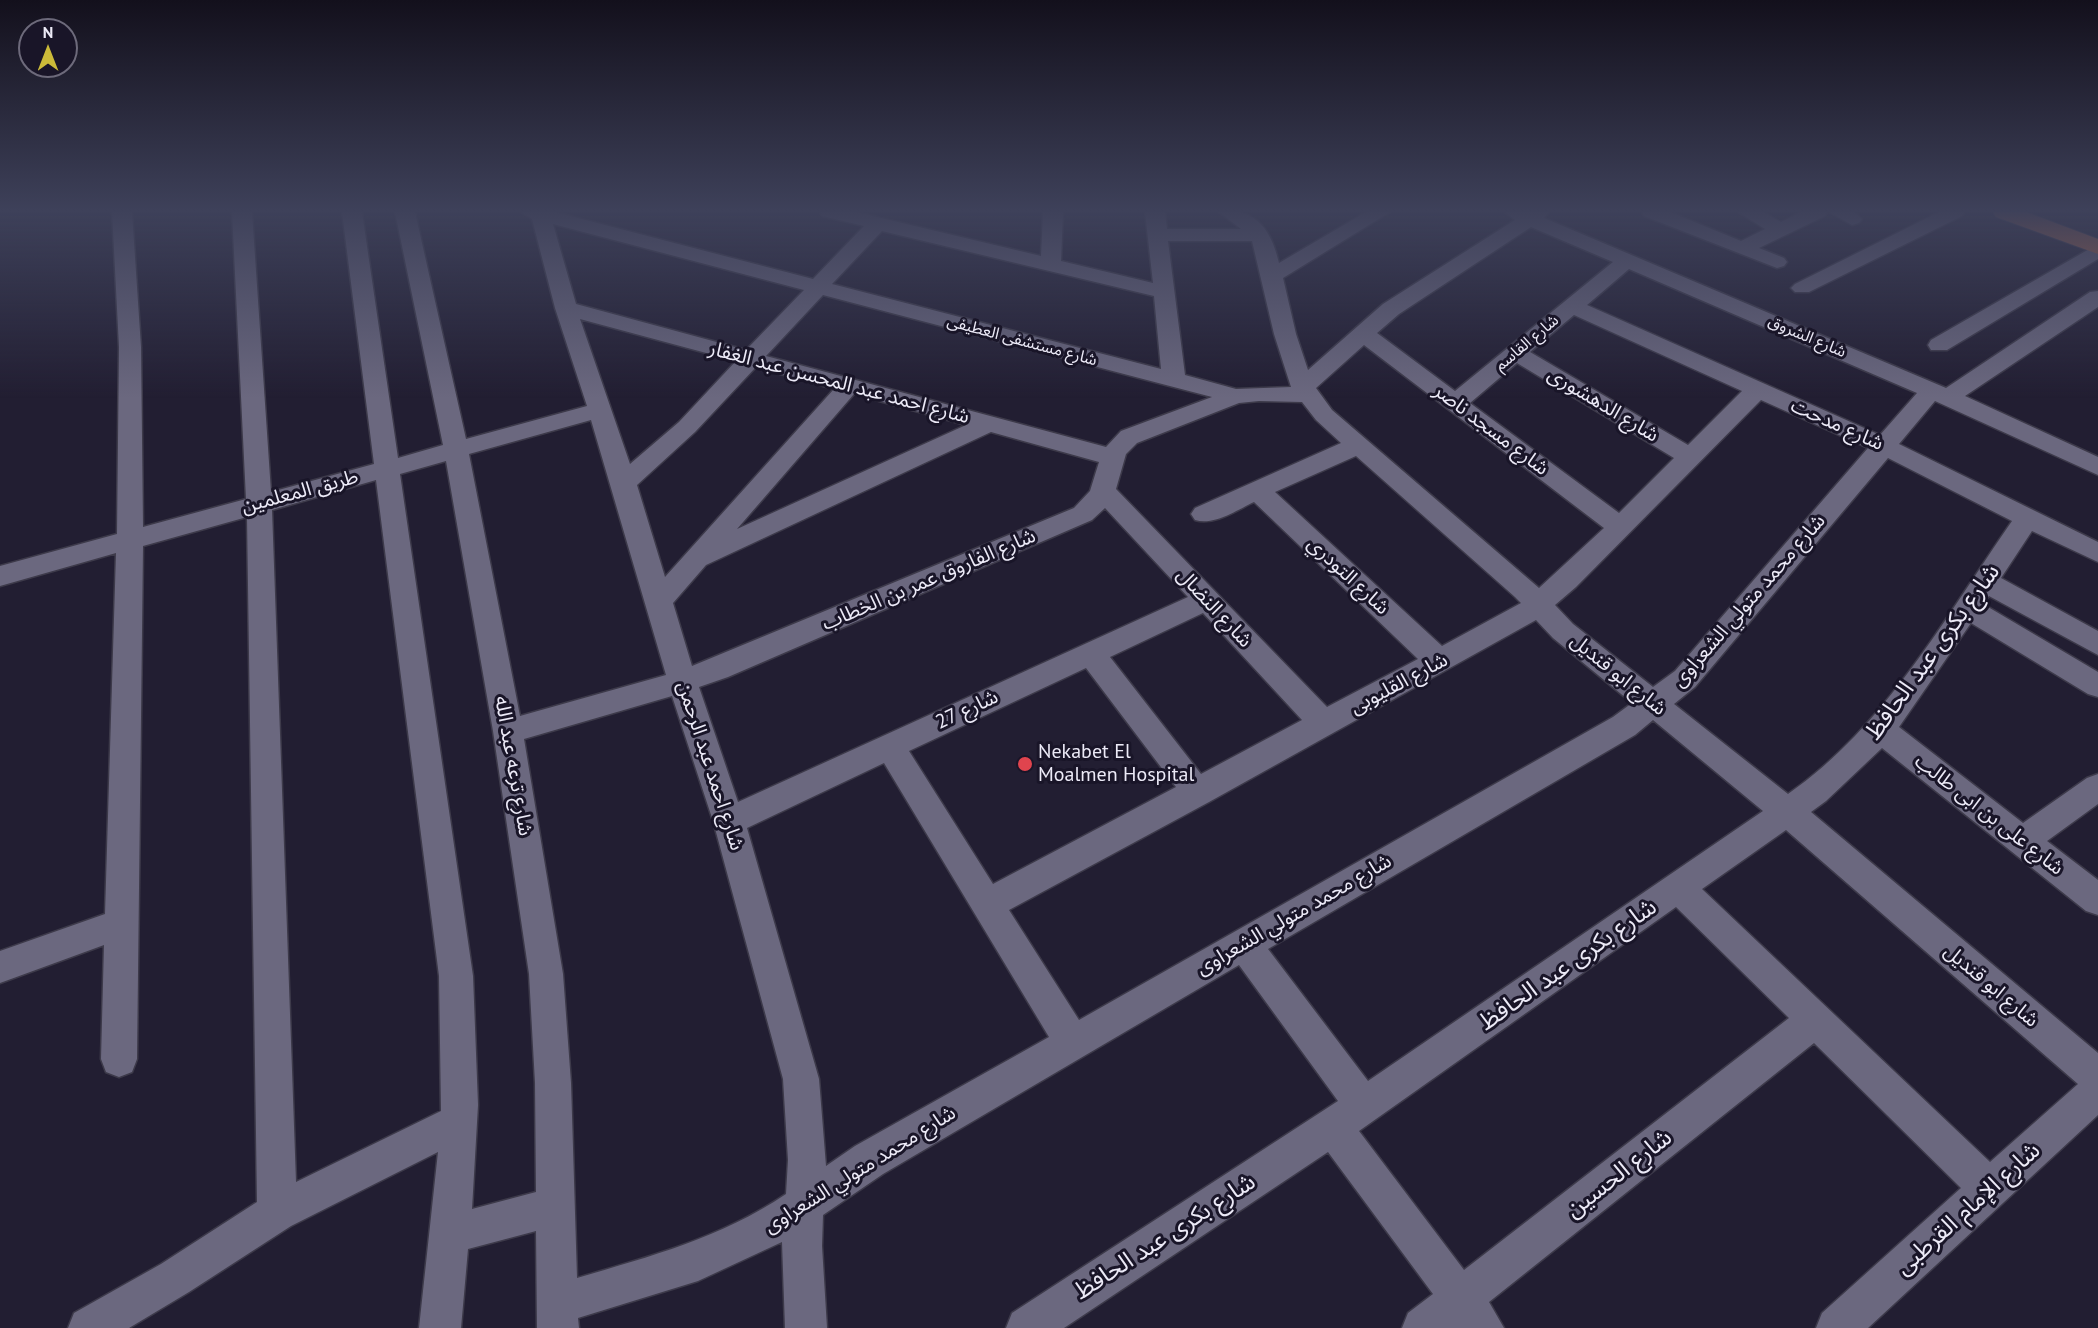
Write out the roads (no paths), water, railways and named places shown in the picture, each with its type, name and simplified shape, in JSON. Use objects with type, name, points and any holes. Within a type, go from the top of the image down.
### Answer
[{"type":"street","points":[[119,1059],[120,924],[130,538],[130,347],[126,274]]},
{"type":"street","points":[[246,274],[259,503],[277,1212]]},
{"type":"street","points":[[360,274],[456,976],[460,1046],[459,1122],[451,1234],[440,1328]]},
{"type":"street","name":"شارع ترعه عبد الله","points":[[418,274],[456,450],[508,731],[546,974],[553,1083],[557,1316]]},
{"type":"street","name":"شارع احمد عبد الرحمن","points":[[555,274],[624,483],[682,681],[729,821],[801,1078],[807,1160],[803,1289],[806,1328]]},
{"type":"street","name":"شارع مستشفى العطيفى","points":[[764,274],[1236,396]]},
{"type":"street","points":[[624,483],[687,427],[831,274]]},
{"type":"street","points":[[1089,274],[1164,292]]},
{"type":"street","points":[[1162,274],[1174,380]]},
{"type":"street","points":[[1105,492],[1112,457],[1116,448],[1129,437],[1236,396],[1304,392],[1362,333],[1391,309],[1442,274]]},
{"type":"street","name":"شارع القاسم","points":[[1455,403],[1610,274]]},
{"type":"street","name":"شارع الشروق","points":[[1657,274],[1940,394],[2098,467]]},
{"type":"street","points":[[1802,288],[1831,274]]},
{"type":"street","points":[[1939,345],[2057,274]]},
{"type":"street","points":[[2079,274],[2098,283]]},
{"type":"street","name":"شارع ابو قنديل","points":[[1273,275],[1295,372],[1304,392],[1324,415],[1539,604],[1563,631],[1788,812],[2098,1077]]},
{"type":"street","name":"شارع محمد متولي الشعراوى","points":[[557,1316],[713,1256],[745,1241],[805,1204],[869,1160],[1624,726],[1685,679],[1884,446],[1940,394],[2098,297]]},
{"type":"street","name":"شارع مدحت","points":[[1572,306],[1884,446],[2098,553]]},
{"type":"street","name":"شارع احمد عبد المحسن عبد الغفار","points":[[566,308],[1112,457]]},
{"type":"street","name":"شارع مسجد ناصر","points":[[1362,333],[1620,527]]},
{"type":"street","name":"شارع الدهشورى","points":[[1516,352],[1690,457]]},
{"type":"street","points":[[658,602],[849,386]]},
{"type":"street","name":"شارع القليوبى","points":[[988,904],[1440,662],[1506,626],[1539,604],[1567,580],[1757,390]]},
{"type":"street","name":"طريق المعلمين","points":[[0,576],[130,538],[600,411]]},
{"type":"street","points":[[700,557],[988,424]]},
{"type":"street","points":[[1204,514],[1358,445]]},
{"type":"street","name":"شارع التودري","points":[[1257,490],[1440,662]]},
{"type":"street","name":"شارع الفاروق عمر بن الخطاب","points":[[508,731],[682,681],[751,656],[1083,514],[1100,500],[1105,492]]},
{"type":"street","name":"شارع النضال","points":[[1105,492],[1324,724]]},
{"type":"street","name":"شارع بكرى عبد الحافظ","points":[[1027,1328],[1348,1117],[1788,812],[1839,771],[1881,730],[2028,517]]},
{"type":"street","points":[[1976,594],[2098,644]]},
{"type":"street","points":[[1976,594],[2098,686]]},
{"type":"street","name":"شارع 27","points":[[729,821],[1206,600]]},
{"type":"street","points":[[1091,653],[1198,793]]},
{"type":"street","name":"شارع على بن ابى طالب","points":[[1881,730],[2098,900]]},
{"type":"street","points":[[890,746],[1072,1042]]},
{"type":"street","points":[[2023,841],[2098,788]]},
{"type":"street","points":[[1679,888],[1990,1189]]},
{"type":"street","points":[[0,967],[120,924]]},
{"type":"street","points":[[1244,944],[1348,1117],[1472,1313]]},
{"type":"street","name":"شارع الحسين","points":[[1423,1328],[1472,1313],[1815,1020]]},
{"type":"street","name":"شارع الإمام القرطبى","points":[[1837,1328],[2098,1090]]},
{"type":"street","points":[[96,1326],[277,1212],[459,1122]]},
{"type":"street","points":[[451,1234],[554,1207]]},
{"type":"place","name":"Nekabet El Moalmen Hospital","points":[[1025,764]]}]
